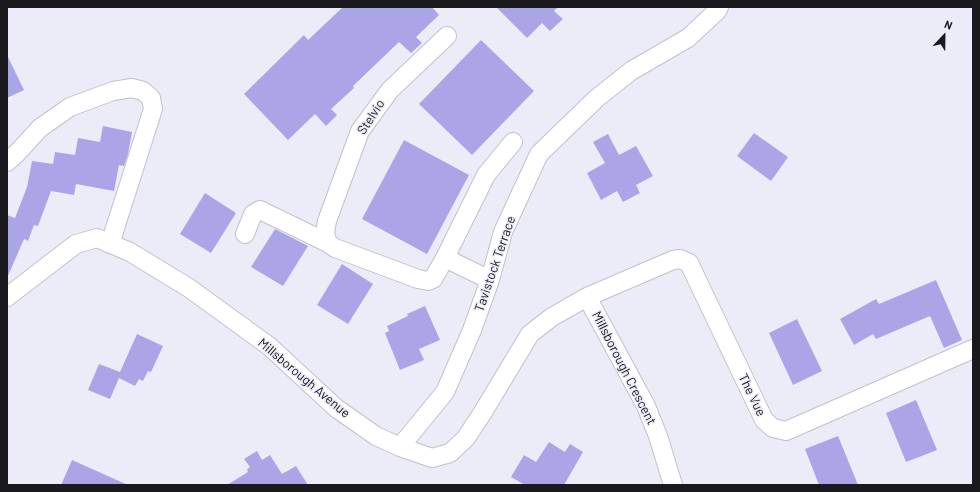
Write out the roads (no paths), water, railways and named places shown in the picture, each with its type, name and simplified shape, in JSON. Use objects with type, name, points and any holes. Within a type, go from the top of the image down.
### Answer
[{"type":"street","name":"Tavistock Terrace","points":[[400,447],[445,392],[472,330],[490,280],[503,232],[539,154],[597,98],[631,71],[688,38],[717,11],[719,7]]},
{"type":"street","name":"Stelvio","points":[[328,243],[325,234],[327,221],[360,131],[390,90],[447,36]]},
{"type":"street","points":[[7,162],[18,153],[40,128],[70,107],[113,91],[132,88],[143,91],[151,98],[153,109],[110,244]]},
{"type":"street","points":[[245,234],[253,214],[260,210],[328,243],[335,248],[418,279],[428,281],[433,279],[445,258],[486,175],[513,142]]},
{"type":"street","name":"Millsborough Avenue","points":[[7,297],[76,244],[97,238],[130,252],[190,288],[269,346],[336,408],[376,436],[400,447],[432,458],[450,453],[466,438],[530,334],[552,317],[587,297]]},
{"type":"street","points":[[445,258],[490,280]]},
{"type":"street","name":"The Vue","points":[[587,297],[673,260],[680,259],[689,263],[764,420],[773,428],[786,431],[973,349]]},
{"type":"street","name":"Millsborough Crescent","points":[[587,297],[646,406],[658,436],[673,485]]}]
